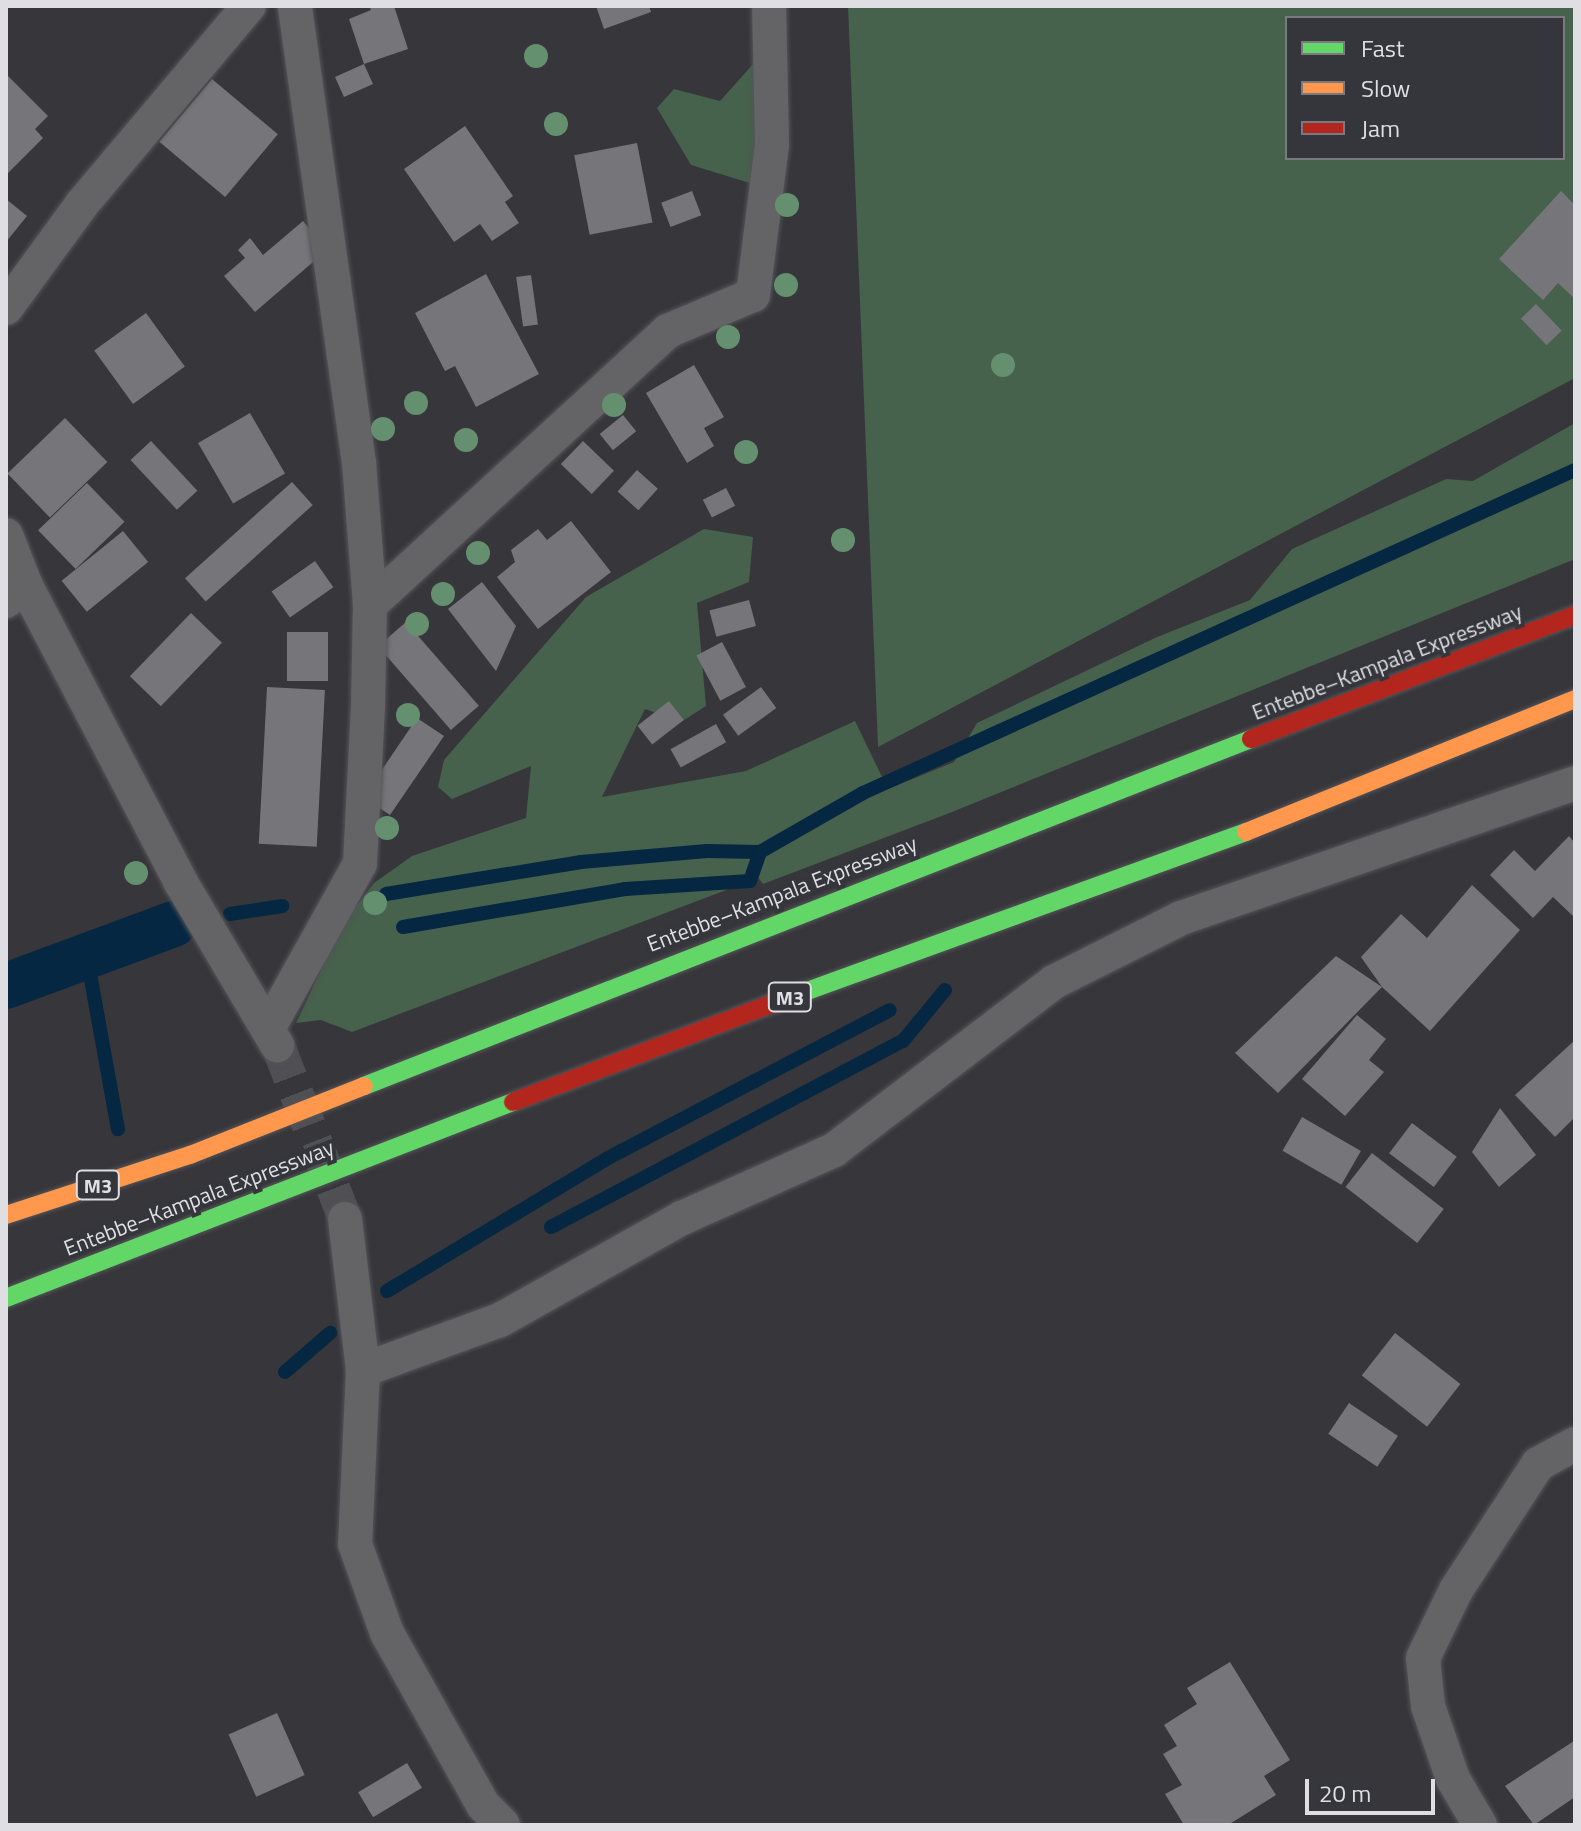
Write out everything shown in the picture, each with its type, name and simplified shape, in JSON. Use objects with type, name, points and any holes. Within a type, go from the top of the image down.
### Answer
[{"type":"highway","name":"Entebbe–Kampala Expressway","points":[[6,1215],[190,1155],[713,946],[1575,615]]},
{"type":"highway","name":"Entebbe–Kampala Expressway","points":[[6,1298],[726,1020],[1316,807],[1575,699]]},
{"type":"street","points":[[6,308],[82,204],[249,6]]},
{"type":"street","points":[[6,535],[16,593],[273,1038],[360,864],[370,605],[335,268],[295,6]]},
{"type":"street","points":[[370,605],[668,331],[753,295],[772,145],[769,6]]},
{"type":"street","points":[[363,1370],[500,1320],[682,1218],[834,1150],[1054,982],[1181,918],[1575,783]]},
{"type":"street","points":[[345,1219],[363,1370],[355,1544],[387,1633],[483,1805],[503,1825]]},
{"type":"street","points":[[1480,1825],[1453,1779],[1428,1706],[1423,1658],[1456,1590],[1538,1464],[1575,1444]]},
{"type":"green space","points":[[848,6],[1575,6],[1575,378],[878,747]]},
{"type":"green space","points":[[781,57],[753,184],[691,165],[657,108],[674,89],[720,101],[755,62]]},
{"type":"green space","points":[[1575,423],[1575,559],[947,814],[763,884],[757,876],[764,857],[866,798],[954,762],[977,723],[1157,637],[1250,600],[1292,549],[1446,479],[1473,481]]},
{"type":"green space","points":[[704,529],[753,537],[749,582],[697,603],[706,706],[681,722],[645,709],[602,797],[746,771],[855,721],[885,783],[760,852],[750,881],[352,1032],[321,1020],[296,1023],[343,923],[374,883],[412,856],[526,818],[531,766],[452,799],[438,787],[444,760],[586,597]]},
{"type":"building","points":[[369,6],[394,6],[408,49],[364,64],[349,19],[371,10]]},
{"type":"building","points":[[596,6],[649,6],[651,12],[604,29]]},
{"type":"building","points":[[364,64],[373,84],[344,97],[335,77]]},
{"type":"building","points":[[6,74],[48,116],[35,129],[43,138],[6,175]]},
{"type":"building","points":[[212,79],[278,134],[225,197],[159,142]]},
{"type":"building","points":[[465,126],[513,196],[505,202],[519,223],[492,241],[480,224],[454,242],[404,169]]},
{"type":"building","points":[[637,143],[652,223],[590,235],[574,155]]},
{"type":"building","points":[[692,191],[701,215],[671,227],[661,203]]},
{"type":"building","points":[[1561,191],[1575,205],[1575,299],[1558,283],[1543,300],[1499,259]]},
{"type":"building","points":[[6,199],[27,216],[6,242]]},
{"type":"building","points":[[303,221],[327,250],[255,312],[224,276],[245,258],[238,250],[250,238],[263,255]]},
{"type":"building","points":[[486,274],[539,374],[476,407],[455,366],[445,371],[415,313]]},
{"type":"building","points":[[531,275],[538,325],[523,327],[516,277]]},
{"type":"building","points":[[1536,304],[1562,331],[1547,345],[1521,319]]},
{"type":"building","points":[[146,313],[185,366],[133,404],[94,351]]},
{"type":"building","points":[[694,365],[724,417],[704,428],[714,446],[687,463],[646,393]]},
{"type":"building","points":[[250,413],[285,474],[233,504],[198,443]]},
{"type":"building","points":[[623,415],[636,431],[613,450],[600,434]]},
{"type":"building","points":[[65,418],[107,462],[50,517],[7,474]]},
{"type":"building","points":[[151,441],[197,491],[177,510],[131,460]]},
{"type":"building","points":[[583,441],[614,471],[592,494],[561,464]]},
{"type":"building","points":[[637,470],[658,489],[638,510],[618,492]]},
{"type":"building","points":[[292,482],[313,505],[206,601],[185,578]]},
{"type":"building","points":[[87,483],[125,522],[76,569],[38,530]]},
{"type":"building","points":[[726,488],[735,506],[712,518],[703,500]]},
{"type":"building","points":[[571,521],[611,572],[538,629],[497,577],[515,562],[511,550],[538,529],[547,540]]},
{"type":"building","points":[[123,531],[148,562],[87,612],[62,581]]},
{"type":"building","points":[[315,561],[333,587],[290,618],[272,591]]},
{"type":"building","points":[[482,582],[516,626],[496,671],[448,609]]},
{"type":"building","points":[[749,600],[756,626],[716,637],[709,611]]},
{"type":"building","points":[[191,613],[222,643],[161,706],[130,676]]},
{"type":"building","points":[[406,622],[479,706],[451,730],[378,646]]},
{"type":"building","points":[[287,632],[328,632],[328,681],[287,681]]},
{"type":"building","points":[[722,642],[746,687],[720,701],[696,656]]},
{"type":"building","points":[[267,687],[325,690],[317,847],[259,844]]},
{"type":"building","points":[[761,687],[776,708],[738,736],[723,715]]},
{"type":"building","points":[[669,701],[684,720],[652,745],[637,726]]},
{"type":"building","points":[[417,718],[444,736],[390,815],[378,807],[379,774]]},
{"type":"building","points":[[716,724],[726,742],[681,768],[671,749]]},
{"type":"building","points":[[1569,836],[1575,843],[1575,918],[1553,897],[1533,918],[1490,875],[1514,850],[1535,871]]},
{"type":"building","points":[[1472,885],[1520,930],[1430,1031],[1382,987],[1361,957],[1401,914],[1427,938]]},
{"type":"building","points":[[1336,956],[1382,987],[1278,1093],[1235,1053]]},
{"type":"building","points":[[1357,1015],[1386,1039],[1369,1060],[1384,1072],[1345,1116],[1302,1079]]},
{"type":"building","points":[[1575,1040],[1575,1117],[1555,1137],[1515,1095]]},
{"type":"building","points":[[1500,1108],[1536,1155],[1499,1187],[1472,1152]]},
{"type":"building","points":[[1302,1117],[1361,1151],[1341,1185],[1282,1151]]},
{"type":"building","points":[[1412,1123],[1457,1157],[1434,1187],[1389,1153]]},
{"type":"building","points":[[1372,1153],[1444,1209],[1417,1243],[1346,1187]]},
{"type":"building","points":[[1395,1333],[1460,1384],[1427,1427],[1362,1376]]},
{"type":"building","points":[[1349,1403],[1398,1436],[1377,1467],[1328,1434]]},
{"type":"building","points":[[1230,1662],[1290,1760],[1264,1776],[1276,1795],[1228,1825],[1184,1825],[1165,1794],[1182,1785],[1163,1754],[1177,1746],[1164,1725],[1197,1704],[1187,1688]]},
{"type":"building","points":[[277,1713],[305,1775],[256,1797],[229,1735]]},
{"type":"building","points":[[1574,1741],[1575,1797],[1534,1825],[1505,1786]]},
{"type":"building","points":[[407,1763],[422,1788],[373,1817],[358,1792]]},
{"type":"waterway","points":[[403,927],[625,889],[750,881],[760,852],[863,793],[1575,470]]},
{"type":"waterway","points":[[386,894],[581,862],[707,851],[760,852]]},
{"type":"waterway","points":[[230,914],[282,906]]},
{"type":"waterway","points":[[6,986],[174,924]]},
{"type":"waterway","points":[[87,957],[118,1129]]},
{"type":"waterway","points":[[551,1227],[903,1041],[945,990]]},
{"type":"waterway","points":[[387,1291],[608,1158],[890,1010]]},
{"type":"waterway","points":[[285,1372],[330,1333]]},
{"type":"tunnel","points":[[278,1046],[345,1219]]},
{"type":"traffic: fast","points":[[364,1086],[1251,739]]},
{"type":"traffic: fast","points":[[774,1003],[1246,832]]},
{"type":"traffic: fast","points":[[6,1298],[513,1102]]},
{"type":"traffic: slow","points":[[1246,832],[1575,699]]},
{"type":"traffic: slow","points":[[6,1215],[190,1155],[364,1086]]},
{"type":"traffic: jam","points":[[1251,739],[1575,615]]},
{"type":"traffic: jam","points":[[513,1102],[774,1003]]}]
